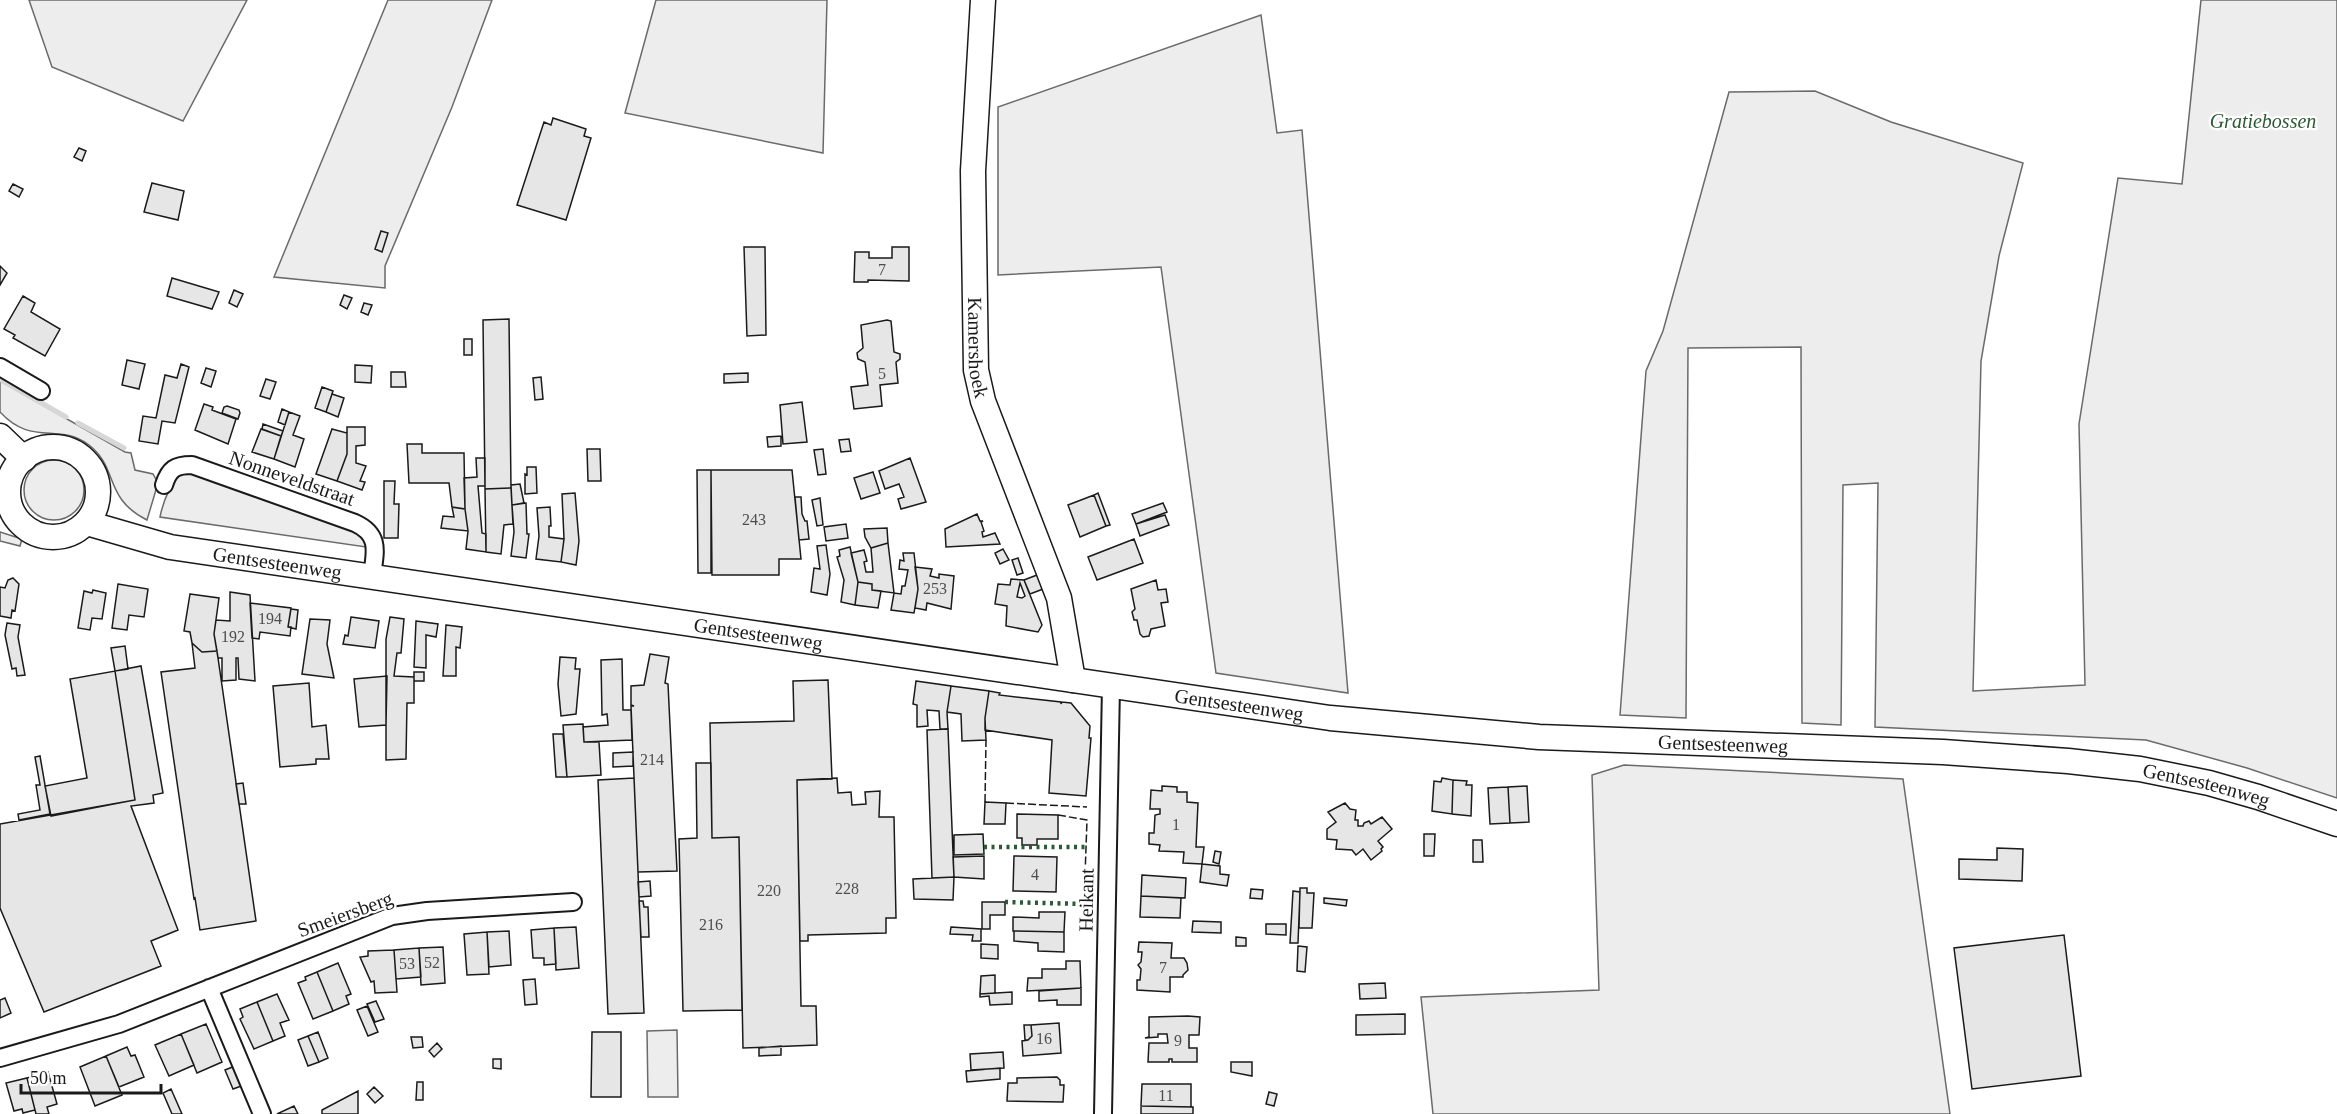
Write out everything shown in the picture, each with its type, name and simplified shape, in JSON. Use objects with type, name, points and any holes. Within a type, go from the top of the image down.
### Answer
[{"type":"main road","name":"Kamershoek","points":[[983,0],[973,171],[976,370],[983,401],[1059,598],[1073,680]]},
{"type":"main road","points":[[0,436],[24,459],[10,478],[5,511],[42,536],[69,535],[87,523],[98,503],[99,487]]},
{"type":"main road","name":"Gentsesteenweg","points":[[24,459],[43,448],[67,449],[88,463],[113,509],[144,538]]},
{"type":"main road","name":"Gentsesteenweg","points":[[87,523],[170,546],[1330,718],[1539,737],[1943,752],[2068,760],[2140,769],[2209,783],[2337,824]]},
{"type":"street","points":[[0,367],[41,391]]},
{"type":"street","name":"Nonneveldstraat","points":[[164,485],[171,470],[177,466],[192,465],[367,528],[375,543],[372,576]]},
{"type":"street","name":"Heikant","points":[[1103,1114],[1111,686]]},
{"type":"street","name":"Smeiersberg","points":[[0,1058],[120,1024],[392,916],[427,911],[573,902]]},
{"type":"street","points":[[209,988],[262,1114]]},
{"type":"green space","points":[[29,0],[247,0],[183,121],[52,67]]},
{"type":"green space","points":[[388,0],[492,0],[452,107],[385,266],[385,288],[274,277]]},
{"type":"green space","points":[[656,0],[827,0],[823,153],[625,113]]},
{"type":"green space","name":"Gratiebossen","points":[[2201,0],[2337,0],[2337,798],[2247,768],[2146,740],[1875,727],[1878,483],[1843,485],[1841,725],[1802,723],[1801,347],[1688,348],[1686,718],[1620,715],[1646,371],[1663,331],[1729,92],[1815,91],[1891,122],[2023,163],[1999,256],[1981,361],[1973,691],[2085,685],[2079,424],[2118,178],[2182,184]]},
{"type":"green space","points":[[1261,15],[1277,133],[1302,130],[1348,693],[1216,673],[1161,267],[998,275],[998,107]]},
{"type":"green space","points":[[0,381],[125,452],[131,453],[135,470],[153,474],[158,483],[147,520],[133,511],[117,493],[105,463],[89,445],[78,438],[67,435],[23,429],[0,412]]},
{"type":"green space","points":[[54,460],[75,469],[84,490],[75,511],[54,520],[33,511],[24,490],[33,469]]},
{"type":"green space","points":[[184,472],[359,533],[367,544],[366,547],[160,517],[171,486]]},
{"type":"green space","points":[[0,532],[22,539],[20,546],[0,541]]},
{"type":"green space","points":[[1624,765],[1903,779],[1950,1114],[1433,1114],[1421,997],[1599,990],[1592,775]]},
{"type":"green space","points":[[677,1030],[678,1097],[648,1097],[647,1031]]},
{"type":"building","points":[[553,118],[586,129],[584,136],[591,138],[566,220],[517,205],[544,122],[551,125]]},
{"type":"building","points":[[79,148],[86,151],[82,161],[74,157]]},
{"type":"building","points":[[152,183],[184,191],[178,220],[144,212]]},
{"type":"building","points":[[13,184],[23,189],[19,197],[9,191]]},
{"type":"building","points":[[381,231],[388,233],[382,252],[375,249]]},
{"type":"building","points":[[744,247],[765,247],[766,335],[747,336]]},
{"type":"building","points":[[892,247],[909,247],[909,281],[854,282],[855,252],[869,252],[869,258],[892,258]]},
{"type":"building","points":[[0,266],[7,273],[0,285]]},
{"type":"building","points":[[172,278],[219,292],[212,309],[167,296]]},
{"type":"building","points":[[234,290],[243,294],[237,307],[229,303]]},
{"type":"building","points":[[344,295],[352,298],[347,309],[340,305]]},
{"type":"building","points":[[23,296],[35,303],[31,312],[60,329],[45,356],[13,338],[15,335],[4,329]]},
{"type":"building","points":[[364,303],[372,305],[368,315],[361,312]]},
{"type":"building","points":[[509,319],[511,488],[485,489],[483,320]]},
{"type":"building","points":[[891,321],[894,352],[900,354],[900,359],[896,362],[898,383],[880,385],[882,406],[854,409],[851,387],[868,385],[865,362],[858,359],[857,353],[863,348],[861,325]]},
{"type":"building","points":[[464,339],[472,339],[472,355],[464,355]]},
{"type":"building","points":[[127,360],[145,364],[139,389],[122,385]]},
{"type":"building","points":[[181,364],[189,367],[175,423],[162,421],[158,444],[139,441],[143,416],[156,418],[165,375],[177,378]]},
{"type":"building","points":[[355,365],[372,366],[371,383],[355,382]]},
{"type":"building","points":[[206,368],[216,371],[211,387],[201,383]]},
{"type":"building","points":[[391,372],[405,372],[406,387],[391,387]]},
{"type":"building","points":[[748,373],[748,382],[724,383],[724,374]]},
{"type":"building","points":[[541,377],[543,399],[535,400],[533,378]]},
{"type":"building","points":[[266,379],[276,382],[270,399],[260,396]]},
{"type":"building","points":[[322,387],[333,391],[326,412],[315,408]]},
{"type":"building","points":[[332,394],[344,398],[338,417],[326,412]]},
{"type":"building","points":[[802,402],[807,442],[783,444],[780,405]]},
{"type":"building","points":[[204,404],[213,407],[212,410],[236,419],[228,444],[195,430]]},
{"type":"building","points":[[224,407],[239,410],[238,419],[222,413]]},
{"type":"building","points":[[282,409],[289,412],[285,425],[278,422]]},
{"type":"building","points":[[289,412],[300,416],[293,435],[304,439],[295,467],[274,459]]},
{"type":"building","points":[[263,424],[283,431],[281,436],[262,429]]},
{"type":"building","points":[[347,427],[365,427],[365,445],[356,446],[356,463],[366,466],[360,481],[365,482],[362,490],[337,481],[347,454]]},
{"type":"building","points":[[261,429],[281,436],[274,459],[252,452]]},
{"type":"building","points":[[332,429],[347,433],[347,454],[337,481],[316,474]]},
{"type":"building","points":[[781,436],[781,446],[768,447],[767,437]]},
{"type":"building","points":[[849,439],[851,451],[841,452],[839,440]]},
{"type":"building","points":[[407,444],[422,444],[422,453],[464,453],[465,509],[452,507],[449,483],[409,483]]},
{"type":"building","points":[[587,449],[600,449],[601,481],[588,481]]},
{"type":"building","points":[[823,449],[826,474],[818,475],[814,450]]},
{"type":"building","points":[[476,458],[485,458],[485,486],[478,486],[482,533],[486,534],[486,552],[466,549],[468,531],[464,478],[477,477]]},
{"type":"building","points":[[910,458],[926,502],[901,509],[898,499],[904,497],[899,484],[885,489],[879,471]]},
{"type":"building","points":[[527,467],[536,467],[537,493],[525,494]]},
{"type":"building","points":[[697,470],[711,470],[711,573],[698,573]]},
{"type":"building","points":[[711,470],[792,470],[801,559],[779,559],[779,575],[712,575]]},
{"type":"building","points":[[873,472],[880,493],[861,499],[854,478]]},
{"type":"building","points":[[384,481],[395,481],[394,504],[399,504],[398,538],[384,538]]},
{"type":"building","points":[[520,484],[524,503],[512,505],[511,485]]},
{"type":"building","points":[[511,488],[513,524],[504,525],[501,554],[486,552],[485,489]]},
{"type":"building","points":[[575,493],[579,541],[576,565],[561,562],[564,539],[562,494]]},
{"type":"building","points":[[1098,493],[1110,525],[1106,526],[1094,495]]},
{"type":"building","points":[[1094,495],[1106,526],[1080,537],[1068,505]]},
{"type":"building","points":[[795,497],[801,497],[802,514],[807,521],[809,539],[799,540]]},
{"type":"building","points":[[820,498],[823,525],[817,526],[812,500]]},
{"type":"building","points":[[526,503],[527,534],[529,534],[526,558],[511,556],[514,532],[512,505]]},
{"type":"building","points":[[1163,503],[1167,512],[1136,524],[1132,514]]},
{"type":"building","points":[[452,507],[465,509],[468,531],[441,528],[443,516],[454,517]]},
{"type":"building","points":[[550,507],[549,537],[564,539],[561,562],[536,559],[539,536],[537,508]]},
{"type":"building","points":[[977,514],[980,521],[983,521],[981,522],[983,537],[995,533],[1000,544],[946,547],[945,529]]},
{"type":"building","points":[[1165,515],[1169,525],[1140,536],[1136,524]]},
{"type":"building","points":[[846,524],[848,538],[826,541],[824,527]]},
{"type":"building","points":[[887,528],[888,543],[871,548],[865,537],[864,529]]},
{"type":"building","points":[[1134,539],[1143,563],[1097,580],[1088,557]]},
{"type":"building","points":[[888,543],[894,593],[872,590],[872,584],[858,582],[851,553],[864,550],[867,561],[864,562],[866,572],[873,572],[871,548]]},
{"type":"building","points":[[826,545],[830,574],[827,595],[811,592],[814,568],[820,569],[817,546]]},
{"type":"building","points":[[850,547],[858,582],[855,605],[841,602],[844,580],[837,557],[840,556],[839,550]]},
{"type":"building","points":[[1003,549],[1009,560],[1000,564],[995,553]]},
{"type":"building","points":[[903,553],[914,553],[918,589],[914,613],[891,610],[894,593],[901,594],[902,586],[905,586],[908,570],[899,569],[900,560],[904,561]]},
{"type":"building","points":[[1018,558],[1023,573],[1017,575],[1012,560]]},
{"type":"building","points":[[915,567],[932,569],[930,576],[939,578],[939,574],[954,576],[951,609],[927,603],[926,610],[915,608],[918,589]]},
{"type":"building","points":[[1037,575],[1043,589],[1030,594],[1024,580]]},
{"type":"building","points":[[13,578],[19,584],[15,611],[12,610],[11,618],[0,616],[0,587],[5,588],[8,580]]},
{"type":"building","points":[[1011,579],[1024,580],[1042,625],[1038,632],[1006,626],[1007,606],[995,604],[998,584],[1010,585]],"holes":[[[1020,583],[1025,596],[1017,597]]]},
{"type":"building","points":[[1156,580],[1158,590],[1166,589],[1168,602],[1161,603],[1165,626],[1151,629],[1149,636],[1143,637],[1132,612],[1135,609],[1131,589]]},
{"type":"building","points":[[858,582],[872,584],[872,590],[881,591],[878,608],[855,605]]},
{"type":"building","points":[[118,584],[148,589],[144,617],[129,615],[127,630],[112,628]]},
{"type":"building","points":[[93,590],[106,593],[102,619],[92,618],[90,630],[78,628],[84,591],[92,593]]},
{"type":"building","points":[[230,592],[250,595],[255,681],[239,679],[238,658],[236,658],[236,680],[222,681],[222,658],[218,658],[214,634],[216,620],[230,621]]},
{"type":"building","points":[[190,594],[219,598],[214,634],[217,651],[202,652],[192,643],[190,632],[184,631]]},
{"type":"building","points":[[250,603],[291,608],[288,627],[291,627],[290,636],[260,632],[259,639],[252,638]]},
{"type":"building","points":[[291,609],[298,610],[296,629],[288,627]]},
{"type":"building","points":[[351,617],[379,621],[375,648],[343,644],[345,635],[348,636]]},
{"type":"building","points":[[390,617],[404,619],[401,653],[397,653],[394,676],[414,677],[414,703],[407,703],[406,759],[386,760],[386,639]]},
{"type":"building","points":[[310,619],[330,620],[327,644],[334,678],[302,674]]},
{"type":"building","points":[[416,621],[438,624],[436,637],[426,635],[426,668],[414,667]]},
{"type":"building","points":[[7,623],[20,625],[18,637],[25,675],[17,676],[16,668],[12,669],[5,635]]},
{"type":"building","points":[[446,625],[462,627],[460,648],[456,647],[456,676],[443,676]]},
{"type":"building","points":[[192,643],[202,652],[217,651],[256,921],[200,930],[161,672],[195,668]]},
{"type":"building","points":[[125,646],[128,669],[115,671],[111,648]]},
{"type":"building","points":[[650,654],[669,657],[665,683],[668,684],[677,871],[638,872],[631,706],[634,706],[631,705],[631,686],[644,685]]},
{"type":"building","points":[[560,657],[576,658],[575,669],[580,669],[576,714],[561,716],[558,684]]},
{"type":"building","points":[[622,659],[623,710],[631,710],[632,740],[584,742],[583,727],[608,725],[607,714],[602,715],[601,660]]},
{"type":"building","points":[[141,666],[163,793],[153,795],[154,803],[131,806],[178,930],[151,941],[161,966],[44,1012],[0,908],[0,824],[135,800],[115,671]]},
{"type":"building","points":[[115,671],[135,800],[51,816],[45,786],[87,778],[70,679]]},
{"type":"building","points":[[414,672],[424,672],[424,681],[414,681]]},
{"type":"building","points":[[387,676],[386,725],[359,727],[354,679]]},
{"type":"building","points":[[828,680],[832,779],[797,780],[801,1006],[816,1006],[817,1045],[743,1048],[739,837],[712,838],[710,723],[794,721],[793,681]]},
{"type":"building","points":[[916,681],[951,686],[947,712],[948,729],[940,729],[939,711],[927,710],[928,726],[917,727],[917,705],[913,704]]},
{"type":"building","points":[[309,683],[312,727],[326,725],[329,759],[316,759],[316,764],[280,767],[273,686]]},
{"type":"building","points":[[951,686],[989,691],[985,718],[986,740],[962,741],[961,714],[947,712]]},
{"type":"building","points":[[989,691],[1000,693],[999,695],[1061,702],[1061,704],[1062,702],[1071,703],[1090,726],[1086,796],[1049,793],[1052,740],[985,730]]},
{"type":"building","points":[[583,724],[584,742],[599,742],[601,775],[567,777],[563,725]]},
{"type":"building","points":[[948,729],[954,877],[932,878],[927,730]]},
{"type":"building","points":[[553,734],[563,734],[567,777],[556,777]]},
{"type":"building","points":[[633,752],[633,766],[613,767],[613,753]]},
{"type":"building","points":[[40,756],[50,814],[19,820],[18,814],[40,810],[36,785],[40,785],[35,757]]},
{"type":"building","points":[[696,763],[711,763],[712,838],[739,837],[742,1010],[683,1011],[679,839],[697,838]]},
{"type":"building","points":[[634,778],[644,1013],[608,1014],[598,780]]},
{"type":"building","points":[[837,778],[838,793],[851,792],[852,805],[866,804],[865,792],[880,791],[879,817],[894,817],[896,918],[886,918],[886,933],[808,935],[808,941],[800,941],[797,780]]},
{"type":"building","points":[[1442,778],[1453,780],[1452,814],[1432,811],[1434,781],[1441,782]]},
{"type":"building","points":[[1453,780],[1467,781],[1466,785],[1472,785],[1471,816],[1452,814]]},
{"type":"building","points":[[243,783],[246,804],[239,804],[236,784]]},
{"type":"building","points":[[1162,786],[1177,787],[1177,792],[1187,792],[1187,802],[1198,803],[1196,847],[1204,847],[1202,864],[1183,863],[1184,852],[1159,851],[1160,845],[1149,844],[1149,833],[1154,833],[1155,815],[1160,814],[1160,809],[1150,809],[1151,790],[1162,791]]},
{"type":"building","points":[[1527,786],[1529,822],[1510,823],[1508,787]]},
{"type":"building","points":[[1508,787],[1510,823],[1490,824],[1488,788]]},
{"type":"building","points":[[985,802],[1006,803],[1005,824],[984,824]]},
{"type":"building","points":[[1345,803],[1350,809],[1356,810],[1355,820],[1358,820],[1358,826],[1363,826],[1369,821],[1371,824],[1382,817],[1392,829],[1378,841],[1383,847],[1382,851],[1371,860],[1363,849],[1356,855],[1352,850],[1336,849],[1337,840],[1327,839],[1327,829],[1336,822],[1328,812]]},
{"type":"building","points":[[1017,814],[1058,815],[1058,839],[1037,839],[1037,845],[1022,845],[1022,838],[1017,838]]},
{"type":"building","points":[[983,834],[984,854],[954,855],[954,835]]},
{"type":"building","points":[[1424,834],[1435,834],[1434,856],[1424,856]]},
{"type":"building","points":[[1473,840],[1482,840],[1483,862],[1473,862]]},
{"type":"building","points":[[1997,848],[2023,849],[2022,881],[1959,879],[1959,859],[1997,860]]},
{"type":"building","points":[[1215,851],[1221,852],[1219,864],[1213,862]]},
{"type":"building","points":[[984,856],[984,879],[954,877],[953,857]]},
{"type":"building","points":[[1014,856],[1057,857],[1056,892],[1013,891]]},
{"type":"building","points":[[1202,864],[1220,866],[1220,874],[1229,875],[1227,886],[1200,882]]},
{"type":"building","points":[[1142,875],[1186,878],[1185,898],[1141,896]]},
{"type":"building","points":[[954,877],[953,900],[914,899],[913,879]]},
{"type":"building","points":[[650,881],[651,896],[639,897],[638,882]]},
{"type":"building","points":[[1300,888],[1307,888],[1307,893],[1314,893],[1312,928],[1299,928]]},
{"type":"building","points":[[1251,889],[1263,890],[1262,899],[1250,898]]},
{"type":"building","points":[[1293,891],[1300,892],[1298,943],[1290,943]]},
{"type":"building","points":[[1141,896],[1181,898],[1180,918],[1140,917]]},
{"type":"building","points":[[1324,898],[1347,900],[1346,906],[1324,903]]},
{"type":"building","points":[[639,901],[643,901],[644,907],[648,907],[649,937],[641,937]]},
{"type":"building","points":[[982,902],[1005,902],[1005,915],[990,915],[990,929],[982,929]]},
{"type":"building","points":[[1039,912],[1065,912],[1064,932],[1013,931],[1013,917],[1039,918]]},
{"type":"building","points":[[1193,921],[1221,922],[1221,933],[1192,932]]},
{"type":"building","points":[[1266,924],[1286,924],[1286,935],[1266,934]]},
{"type":"building","points":[[576,927],[579,968],[556,970],[554,928]]},
{"type":"building","points":[[951,927],[981,929],[981,941],[972,941],[973,935],[950,934]]},
{"type":"building","points":[[554,928],[556,964],[544,965],[544,958],[533,958],[531,930]]},
{"type":"building","points":[[509,931],[511,965],[489,967],[487,932]]},
{"type":"building","points":[[1014,931],[1064,932],[1064,952],[1038,951],[1038,943],[1014,941]]},
{"type":"building","points":[[487,932],[489,974],[467,975],[464,934]]},
{"type":"building","points":[[2064,935],[2081,1076],[1972,1089],[1954,948]]},
{"type":"building","points":[[1236,937],[1246,938],[1246,946],[1236,946]]},
{"type":"building","points":[[1139,942],[1172,943],[1171,958],[1184,958],[1188,970],[1183,977],[1170,977],[1170,992],[1137,990],[1137,980],[1140,980],[1141,969],[1138,965],[1141,962],[1142,952],[1138,952]]},
{"type":"building","points":[[981,944],[998,945],[998,959],[981,958]]},
{"type":"building","points":[[1298,946],[1307,947],[1305,972],[1297,971]]},
{"type":"building","points":[[443,947],[445,983],[421,985],[419,948]]},
{"type":"building","points":[[419,948],[421,977],[396,979],[394,950]]},
{"type":"building","points":[[394,950],[397,992],[375,993],[374,981],[371,982],[360,957],[368,956],[368,951]]},
{"type":"building","points":[[1066,961],[1080,961],[1081,988],[1027,991],[1028,978],[1042,978],[1042,969],[1066,969]]},
{"type":"building","points":[[338,963],[351,994],[346,996],[349,1004],[333,1011],[317,972]]},
{"type":"building","points":[[317,972],[333,1011],[313,1019],[298,983]]},
{"type":"building","points":[[995,975],[995,993],[980,994],[981,976]]},
{"type":"building","points":[[535,979],[537,1004],[525,1005],[523,980]]},
{"type":"building","points":[[1385,983],[1386,998],[1360,999],[1359,984]]},
{"type":"building","points":[[1081,988],[1081,1005],[1057,1005],[1057,1000],[1039,1001],[1039,991]]},
{"type":"building","points":[[1012,992],[1012,1004],[990,1005],[989,996],[980,997],[980,994]]},
{"type":"building","points":[[277,994],[289,1020],[280,1023],[285,1036],[273,1041],[257,1002]]},
{"type":"building","points":[[5,998],[11,1013],[0,1018],[0,1000]]},
{"type":"building","points":[[376,1001],[384,1019],[375,1022],[367,1004]]},
{"type":"building","points":[[257,1002],[273,1041],[254,1049],[240,1019],[243,1017],[240,1009]]},
{"type":"building","points":[[367,1006],[378,1032],[368,1036],[357,1010]]},
{"type":"building","points":[[1405,1014],[1405,1034],[1356,1035],[1356,1015]]},
{"type":"building","points":[[1149,1017],[1200,1017],[1199,1035],[1189,1035],[1189,1048],[1197,1048],[1197,1062],[1172,1062],[1172,1059],[1169,1059],[1169,1062],[1148,1062],[1149,1043],[1168,1043],[1167,1034],[1145,1038],[1149,1037]]},
{"type":"building","points":[[1059,1023],[1061,1053],[1023,1056],[1022,1041],[1032,1036],[1031,1025]]},
{"type":"building","points":[[206,1024],[222,1062],[197,1073],[181,1034]]},
{"type":"building","points":[[1024,1025],[1031,1025],[1032,1036],[1028,1040],[1025,1040]]},
{"type":"building","points":[[318,1032],[328,1058],[319,1062],[308,1036]]},
{"type":"building","points":[[592,1032],[621,1032],[621,1097],[591,1097]]},
{"type":"building","points":[[181,1034],[194,1065],[169,1076],[155,1045]]},
{"type":"building","points":[[308,1036],[319,1062],[308,1066],[298,1040]]},
{"type":"building","points":[[411,1037],[422,1037],[423,1047],[413,1048]]},
{"type":"building","points":[[437,1043],[442,1049],[434,1057],[429,1051]]},
{"type":"building","points":[[781,1046],[781,1055],[759,1056],[759,1048]]},
{"type":"building","points":[[127,1047],[131,1056],[135,1055],[144,1077],[119,1087],[106,1056]]},
{"type":"building","points":[[1003,1052],[1004,1068],[971,1070],[970,1054]]},
{"type":"building","points":[[106,1056],[122,1095],[95,1106],[80,1067]]},
{"type":"building","points":[[493,1059],[501,1059],[501,1069],[493,1068]]},
{"type":"building","points":[[1231,1062],[1252,1062],[1252,1076],[1231,1072]]},
{"type":"building","points":[[235,1066],[244,1085],[233,1089],[225,1070]]},
{"type":"building","points":[[1000,1068],[1000,1079],[967,1082],[966,1071]]},
{"type":"building","points":[[48,1072],[57,1104],[47,1107],[49,1114],[36,1114],[27,1078]]},
{"type":"building","points":[[1057,1077],[1060,1085],[1064,1085],[1063,1102],[1007,1101],[1008,1083],[1017,1083],[1017,1078]]},
{"type":"building","points":[[27,1078],[35,1110],[23,1113],[22,1109],[14,1111],[6,1083]]},
{"type":"building","points":[[417,1082],[423,1082],[423,1100],[416,1100]]},
{"type":"building","points":[[1142,1084],[1191,1084],[1191,1107],[1141,1106]]},
{"type":"building","points":[[374,1087],[383,1096],[375,1103],[367,1094]]},
{"type":"building","points":[[171,1089],[182,1114],[172,1114],[163,1093]]},
{"type":"building","points":[[358,1091],[358,1114],[322,1114],[322,1110]]},
{"type":"building","points":[[1269,1092],[1277,1094],[1274,1106],[1266,1104]]},
{"type":"building","points":[[294,1106],[298,1114],[277,1114]]},
{"type":"building","points":[[1141,1106],[1193,1107],[1193,1114],[1141,1114]]},
{"type":"waterway","points":[[0,379],[66,417]]},
{"type":"waterway","points":[[78,423],[124,448]]},
{"type":"hedge","points":[[984,847],[1086,847]]},
{"type":"hedge","points":[[1005,902],[1084,904]]},
{"type":"fence","points":[[985,802],[986,740]]},
{"type":"fence","points":[[1006,803],[1087,807]]},
{"type":"fence","points":[[1058,815],[1087,820],[1084,904]]}]
